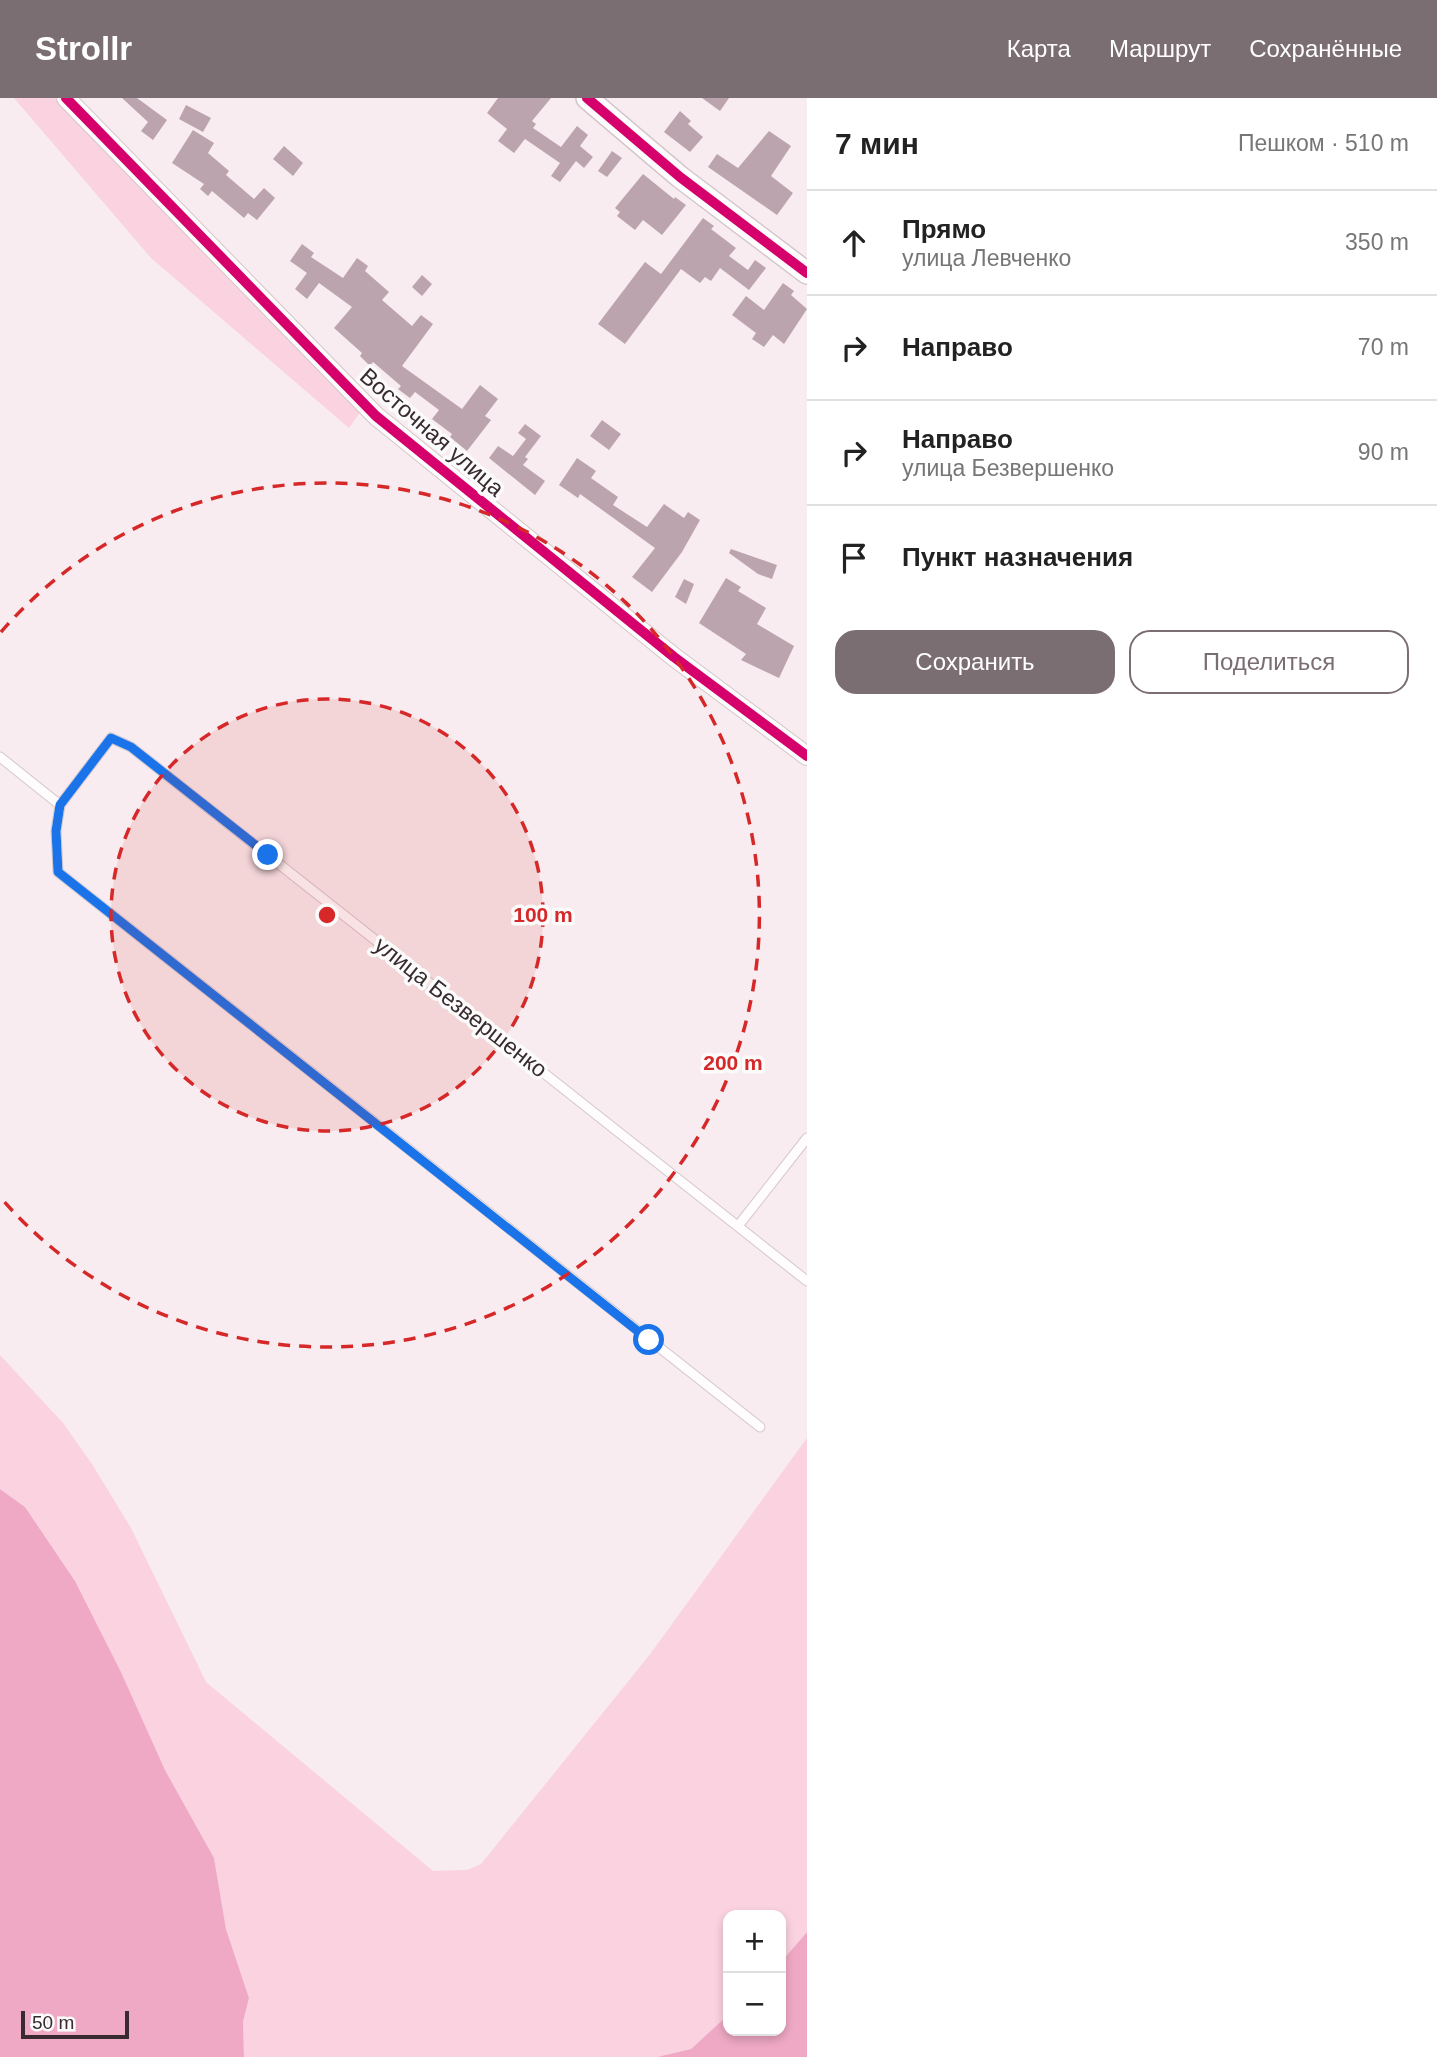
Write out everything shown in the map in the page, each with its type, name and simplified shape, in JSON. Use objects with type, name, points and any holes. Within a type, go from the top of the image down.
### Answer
[{"type":"street","name":"Восточная улица","points":[[66,98],[376,416],[674,657],[807,756]]},
{"type":"street","points":[[587,98],[680,177],[807,273]]},
{"type":"lane","name":"улица Безвершенко","points":[[60,805],[111,738],[131,747],[807,1281]]},
{"type":"lane","points":[[0,757],[60,805],[56,831],[58,872],[760,1427]]},
{"type":"lane","points":[[738,1226],[807,1138]]},
{"type":"shaded area","points":[[14,98],[57,98],[361,411],[349,428],[151,258]]},
{"type":"shaded area","points":[[0,1355],[63,1423],[92,1464],[131,1528],[206,1682],[433,1871],[467,1870],[481,1864],[651,1653],[807,1438],[807,1932],[786,1956],[786,1910],[723,1910],[723,2020],[691,2049],[657,2057],[244,2057],[243,2022],[249,1998],[226,1929],[214,1858],[165,1770],[121,1672],[75,1581],[25,1507],[0,1489]]},
{"type":"shaded area","points":[[0,1489],[25,1507],[75,1581],[121,1672],[165,1770],[214,1858],[226,1929],[249,1998],[243,2022],[244,2057],[0,2057]]},
{"type":"shaded area","points":[[807,1932],[807,2057],[657,2057],[691,2049],[723,2020],[723,2036],[786,2036],[786,1956]]},
{"type":"building","points":[[122,98],[137,98],[167,120],[153,140],[141,131],[148,122]]},
{"type":"building","points":[[498,98],[551,98],[532,121],[536,124],[533,128],[561,147],[577,126],[588,135],[580,146],[593,157],[584,168],[576,161],[560,182],[551,176],[560,163],[525,139],[514,153],[498,141],[507,129],[487,113]]},
{"type":"building","points":[[702,98],[729,98],[720,111]]},
{"type":"building","points":[[186,105],[211,118],[203,132],[179,119]]},
{"type":"building","points":[[680,111],[691,121],[688,124],[703,137],[690,152],[664,132]]},
{"type":"building","points":[[193,130],[214,143],[208,153],[229,171],[226,175],[254,199],[264,188],[275,198],[257,220],[248,213],[244,218],[212,191],[208,196],[200,189],[204,184],[172,163]]},
{"type":"building","points":[[769,131],[791,146],[771,176],[793,193],[777,215],[708,167],[717,154],[738,168]]},
{"type":"building","points":[[284,146],[303,163],[293,176],[273,159]]},
{"type":"building","points":[[612,151],[622,158],[607,177],[598,171]]},
{"type":"building","points":[[643,174],[674,199],[675,197],[686,205],[662,235],[643,220],[635,230],[617,216],[620,212],[615,208]]},
{"type":"building","points":[[703,218],[714,226],[711,229],[736,248],[729,256],[748,270],[755,260],[766,268],[749,290],[720,268],[711,281],[705,277],[700,283],[681,269],[625,344],[598,324],[645,262],[661,274]]},
{"type":"building","points":[[302,244],[314,253],[311,257],[343,278],[357,258],[368,266],[365,271],[389,292],[382,300],[412,326],[421,315],[433,324],[402,366],[462,409],[480,385],[498,399],[485,416],[491,420],[467,451],[450,437],[452,434],[432,419],[439,410],[415,392],[410,398],[398,389],[401,386],[373,362],[370,366],[360,356],[362,353],[334,328],[352,307],[319,283],[307,299],[295,289],[307,273],[290,261]]},
{"type":"building","points":[[422,275],[432,284],[422,296],[412,287]]},
{"type":"building","points":[[783,283],[794,291],[791,295],[807,309],[784,344],[773,335],[764,347],[752,339],[756,333],[732,315],[746,296],[764,310]]},
{"type":"building","points":[[602,420],[621,434],[609,450],[590,436]]},
{"type":"building","points":[[525,424],[541,436],[525,457],[528,459],[523,465],[545,481],[535,495],[489,458],[498,446],[513,456],[526,439],[518,433]]},
{"type":"building","points":[[577,458],[596,471],[591,478],[618,497],[613,505],[647,527],[664,504],[684,518],[688,512],[700,520],[682,552],[652,592],[632,577],[655,548],[580,494],[578,498],[559,485]]},
{"type":"building","points":[[731,549],[777,565],[772,579],[758,574],[729,553]]},
{"type":"building","points":[[726,578],[741,587],[738,591],[766,608],[757,624],[794,646],[779,678],[741,660],[746,654],[699,623]]},
{"type":"building","points":[[684,579],[694,584],[686,604],[675,597]]},
{"type":"cycle path","points":[[66,98],[376,416],[674,657],[807,756]]},
{"type":"cycle path","points":[[587,98],[680,177],[807,273]]},
{"type":"route","points":[[268,855],[131,747],[111,738],[60,805],[56,831],[58,872],[649,1340]]}]
